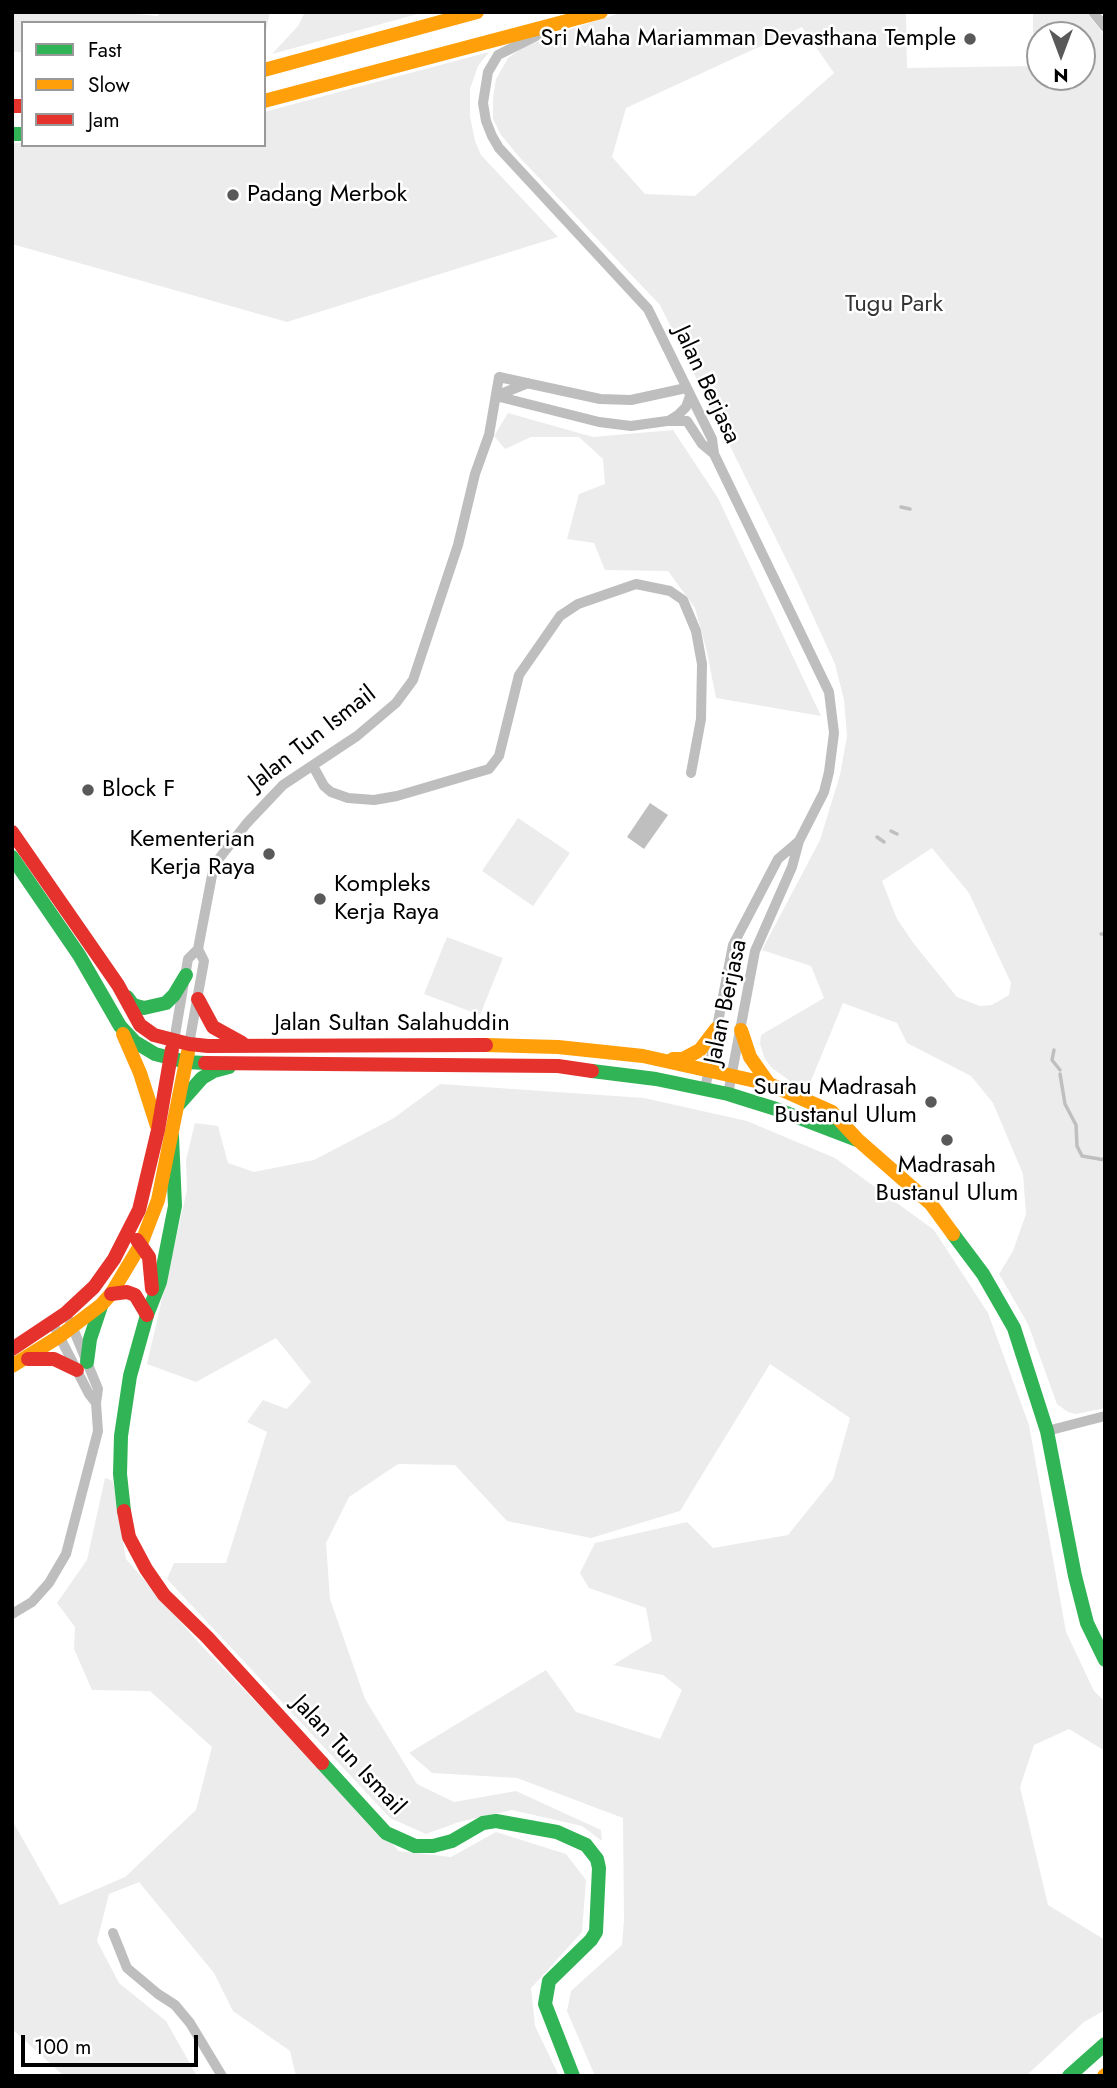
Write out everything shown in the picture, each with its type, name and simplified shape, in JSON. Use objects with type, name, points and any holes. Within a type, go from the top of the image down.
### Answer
[{"type":"street","points":[[266,69],[477,12]]},
{"type":"street","points":[[266,100],[601,12]]},
{"type":"street","points":[[1093,12],[1105,27]]},
{"type":"street","name":"Jalan Berjasa","points":[[566,23],[498,55],[488,72],[485,85],[483,103],[486,121],[499,148],[648,309],[712,439],[714,454],[829,692],[834,733],[829,772],[817,808],[799,841],[792,867],[755,951],[728,1094]]},
{"type":"street","name":"Jalan Tun Ismail","points":[[12,1349],[66,1313],[94,1287],[109,1269],[139,1210],[158,1130],[188,959],[198,949],[214,865],[282,785],[357,736],[396,703],[413,680],[458,545],[475,474],[489,435],[499,377],[600,399],[631,400],[688,392]]},
{"type":"street","points":[[496,396],[528,383]]},
{"type":"street","points":[[667,421],[686,407],[688,392]]},
{"type":"street","points":[[496,396],[599,422],[631,426],[682,421],[691,424],[702,444],[714,454]]},
{"type":"street","points":[[313,766],[324,786],[331,792],[348,798],[374,800],[397,796],[489,769],[499,756],[519,675],[560,616],[578,604],[636,584],[670,591],[683,600],[696,631],[702,664],[702,710],[691,773]]},
{"type":"street","name":"Jalan Sultan Salahuddin","points":[[12,832],[118,985],[141,1025],[154,1035],[189,1044],[251,1047],[432,1044],[558,1047],[661,1059],[733,1074],[769,1084],[832,1112],[858,1140],[931,1204],[983,1274],[1014,1328],[1047,1430],[1075,1576],[1087,1623],[1105,1660]]},
{"type":"street","name":"Jalan Berjasa","points":[[705,1089],[733,945],[778,859],[799,841]]},
{"type":"street","name":"Jalan Sultan Salahuddin","points":[[12,857],[79,955],[120,1026],[144,1049],[186,1062],[558,1066],[728,1094],[858,1140]]},
{"type":"street","name":"Jalan Tun Ismail","points":[[19,1362],[60,1336],[106,1299],[144,1239],[158,1200],[198,999],[204,961],[198,949]]},
{"type":"street","points":[[118,985],[133,1004],[144,1008],[155,1007],[166,1003],[174,995],[186,975]]},
{"type":"street","points":[[198,999],[213,1027],[251,1047]]},
{"type":"street","points":[[120,1026],[140,1073],[158,1130]]},
{"type":"street","points":[[661,1059],[683,1059],[700,1050],[716,1029]]},
{"type":"street","points":[[741,1030],[750,1057],[769,1084]]},
{"type":"street","points":[[178,1106],[202,1078],[214,1071],[240,1064]]},
{"type":"street","name":"Jalan Tun Ismail","points":[[172,1136],[175,1206],[160,1282],[147,1315],[125,1404],[120,1474],[129,1537],[164,1595],[207,1637],[386,1833],[415,1846],[433,1846],[452,1841],[483,1823],[508,1822],[557,1832],[586,1845],[597,1859],[599,1903],[596,1932],[549,1981],[545,1993],[547,2013],[573,2076]]},
{"type":"street","points":[[129,1230],[162,1246],[165,1257]]},
{"type":"street","name":"Jalan Tun Ismail","points":[[144,1239],[152,1264],[152,1299]]},
{"type":"street","points":[[82,1366],[106,1299],[127,1292],[135,1296],[147,1315]]},
{"type":"street","points":[[66,1313],[82,1366]]},
{"type":"street","points":[[12,1614],[32,1602],[50,1583],[66,1554],[98,1432],[98,1389],[52,1322]]},
{"type":"street","points":[[19,1362],[54,1359],[82,1366]]},
{"type":"street","points":[[1047,1430],[1105,1416]]},
{"type":"street","points":[[113,1933],[127,1968],[175,2005],[190,2022],[222,2076]]},
{"type":"street","points":[[1069,2076],[1105,2044]]},
{"type":"green space","points":[[12,12],[113,12],[158,16],[160,12],[270,12],[266,31],[266,21],[21,21],[21,53],[12,51]]},
{"type":"green space","points":[[305,12],[425,12],[272,54],[298,26]]},
{"type":"green space","name":"Tugu Park","points":[[623,12],[906,12],[907,68],[1026,66],[1026,91],[1096,91],[1096,25],[1105,36],[1105,1408],[1076,1414],[1057,1404],[1028,1324],[999,1274],[1013,1251],[1026,1214],[1023,1174],[993,1103],[971,1076],[907,1043],[897,1023],[843,1003],[808,1088],[790,1081],[772,1068],[765,1059],[760,1044],[761,1035],[824,998],[811,966],[762,950],[820,840],[840,775],[847,736],[844,700],[835,664],[797,581],[660,305],[521,159],[501,135],[493,119],[496,79],[508,58],[522,48]],"holes":[[[802,27],[834,73],[695,196],[645,194],[612,157],[626,108]],[[932,848],[969,893],[1011,983],[1009,995],[992,1005],[980,1006],[957,997],[897,919],[882,881]]]},
{"type":"green space","name":"Tugu Park","points":[[1033,12],[1086,12],[1093,21],[1033,21]]},
{"type":"green space","name":"Padang Merbok","points":[[489,52],[478,66],[470,89],[470,116],[475,141],[481,155],[558,237],[287,322],[12,244],[12,143],[21,143],[21,147],[266,147],[266,111]]},
{"type":"green space","points":[[508,413],[593,437],[673,430],[718,498],[821,716],[716,698],[695,608],[668,571],[605,570],[594,543],[567,539],[579,494],[605,484],[603,459],[579,437],[531,437],[505,449],[494,436]]},
{"type":"green space","points":[[518,818],[570,853],[533,906],[482,871]]},
{"type":"green space","points":[[447,937],[503,958],[480,1015],[424,994]]},
{"type":"green space","points":[[440,1084],[644,1098],[747,1121],[835,1158],[934,1230],[988,1313],[1029,1425],[1066,1632],[1094,1691],[1105,1702],[1105,1751],[1069,1729],[1034,1745],[1020,1787],[1048,1905],[1105,1940],[1105,2010],[1084,2022],[1026,2076],[595,2076],[567,2011],[571,1991],[622,1945],[623,1818],[517,1778],[432,1773],[409,1753],[546,1670],[576,1712],[660,1739],[682,1690],[663,1675],[613,1665],[652,1641],[646,1608],[589,1588],[580,1573],[595,1543],[687,1522],[713,1548],[788,1535],[833,1479],[850,1418],[770,1364],[680,1511],[591,1538],[507,1521],[455,1465],[398,1464],[349,1497],[326,1543],[330,1599],[365,1699],[417,1784],[454,1802],[516,1791],[601,1830],[602,1841],[582,1826],[512,1810],[459,1822],[426,1834],[390,1818],[167,1579],[174,1563],[226,1563],[267,1432],[247,1422],[263,1400],[287,1409],[311,1382],[276,1338],[196,1382],[147,1364],[187,1190],[186,1160],[195,1123],[218,1126],[228,1163],[254,1172],[314,1160],[394,1118]]},
{"type":"green space","points":[[105,1478],[113,1481],[126,1559],[200,1644],[399,1851],[451,1857],[496,1832],[566,1854],[586,1880],[582,1932],[531,1988],[535,2026],[559,2076],[296,2076],[290,2051],[233,2011],[214,1973],[139,1882],[109,1894],[97,1941],[119,1983],[166,2021],[197,2076],[64,2076],[12,2029],[12,1820],[60,1905],[125,1877],[196,1810],[212,1747],[150,1691],[92,1690],[74,1649],[75,1627],[57,1603],[87,1560]]},
{"type":"shaded area","points":[[650,803],[668,815],[644,849],[627,837]]},
{"type":"waterway","points":[[901,507],[910,509]]},
{"type":"waterway","points":[[891,831],[897,834]]},
{"type":"waterway","points":[[877,837],[884,842]]},
{"type":"waterway","points":[[1054,1050],[1052,1060],[1060,1070]]},
{"type":"waterway","points":[[1060,1074],[1065,1104],[1076,1125],[1077,1146],[1082,1156],[1105,1160]]},
{"type":"traffic: fast","points":[[12,134],[21,134]]},
{"type":"traffic: fast","points":[[12,857],[79,955],[120,1026],[135,1042],[155,1054],[186,1062],[205,1063]]},
{"type":"traffic: fast","points":[[127,997],[133,1005],[144,1008],[166,1003],[186,975]]},
{"type":"traffic: fast","points":[[179,1104],[202,1078],[229,1067]]},
{"type":"traffic: fast","points":[[592,1071],[656,1079],[728,1094],[857,1140]]},
{"type":"traffic: fast","points":[[124,1511],[120,1474],[121,1436],[130,1376],[147,1315],[160,1282],[175,1206],[172,1136]]},
{"type":"traffic: fast","points":[[953,1234],[983,1274],[1014,1328],[1047,1431],[1075,1576],[1087,1623],[1105,1660]]},
{"type":"traffic: fast","points":[[87,1362],[90,1339],[101,1306]]},
{"type":"traffic: fast","points":[[322,1763],[386,1833],[415,1846],[433,1846],[452,1841],[483,1823],[496,1821],[557,1832],[586,1845],[597,1859],[599,1868],[596,1932],[549,1981],[545,2004],[573,2076]]},
{"type":"traffic: fast","points":[[1069,2076],[1105,2044]]},
{"type":"traffic: slow","points":[[266,69],[477,12]]},
{"type":"traffic: slow","points":[[266,100],[601,12]]},
{"type":"traffic: slow","points":[[673,1059],[683,1059],[700,1050],[716,1029]]},
{"type":"traffic: slow","points":[[741,1030],[750,1057],[769,1084]]},
{"type":"traffic: slow","points":[[123,1034],[140,1073],[157,1126]]},
{"type":"traffic: slow","points":[[486,1045],[558,1047],[643,1056],[769,1084],[832,1112],[858,1140],[931,1204],[953,1234]]},
{"type":"traffic: slow","points":[[12,1366],[60,1336],[101,1305],[111,1294],[141,1244],[158,1200],[188,1052]]},
{"type":"traffic: jam","points":[[12,106],[21,106]]},
{"type":"traffic: jam","points":[[12,832],[118,985],[140,1025],[154,1035],[208,1046],[486,1045]]},
{"type":"traffic: jam","points":[[198,999],[213,1027],[242,1043]]},
{"type":"traffic: jam","points":[[12,1349],[66,1313],[94,1287],[114,1259],[139,1210],[158,1130],[172,1049]]},
{"type":"traffic: jam","points":[[205,1063],[558,1066],[592,1071]]},
{"type":"traffic: jam","points":[[137,1240],[149,1257],[152,1289]]},
{"type":"traffic: jam","points":[[111,1294],[127,1292],[135,1295],[147,1315]]},
{"type":"traffic: jam","points":[[28,1359],[54,1359],[77,1370]]},
{"type":"traffic: jam","points":[[124,1511],[129,1537],[164,1595],[207,1637],[322,1763]]},
{"type":"place","name":"Sri Maha Mariamman Devasthana Temple","points":[[970,39]]},
{"type":"place","name":"Padang Merbok","points":[[233,195]]},
{"type":"place","name":"Block F","points":[[88,790]]},
{"type":"place","name":"Kementerian Kerja Raya","points":[[269,854]]},
{"type":"place","name":"Kompleks Kerja Raya","points":[[320,899]]},
{"type":"place","name":"Surau Madrasah Bustanul Ulum","points":[[931,1102]]},
{"type":"place","name":"Madrasah Bustanul Ulum","points":[[947,1140]]}]
